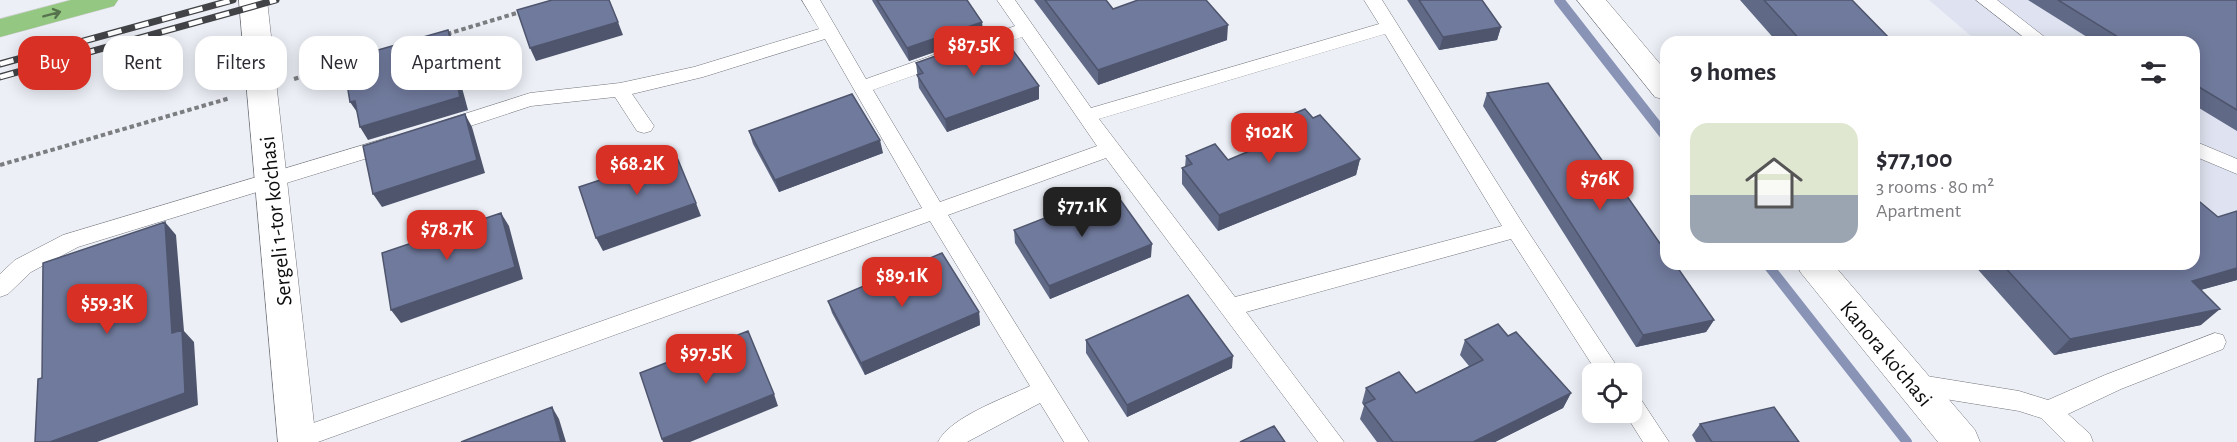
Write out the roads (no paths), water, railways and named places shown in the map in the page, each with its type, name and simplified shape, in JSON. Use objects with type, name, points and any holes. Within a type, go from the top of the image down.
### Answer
[{"type":"main road","points":[[0,28],[104,0]]},
{"type":"street","name":"Sergeli 1-tor ko'chasi","points":[[253,0],[297,441]]},
{"type":"street","points":[[1591,0],[1660,83]]},
{"type":"street","name":"Kanora ko'chasi","points":[[1818,270],[1961,442]]},
{"type":"lane","points":[[811,0],[935,212],[1077,442]]},
{"type":"lane","points":[[1006,0],[1110,150],[1332,442]]},
{"type":"lane","points":[[1373,0],[1516,230],[1604,363]]},
{"type":"lane","points":[[1985,0],[2034,36]]},
{"type":"lane","points":[[1086,116],[1390,27]]},
{"type":"lane","points":[[862,87],[1026,29]]},
{"type":"lane","points":[[429,132],[530,100],[620,90],[696,73],[828,32]]},
{"type":"lane","points":[[620,90],[644,126]]},
{"type":"lane","points":[[0,288],[23,266],[71,241],[406,139]]},
{"type":"lane","points":[[297,441],[1110,150]]},
{"type":"lane","points":[[2200,151],[2237,167]]},
{"type":"lane","points":[[1230,307],[1516,230]]},
{"type":"lane","points":[[2049,411],[2113,382],[2215,342]]},
{"type":"lane","points":[[1914,384],[2019,401],[2049,411],[2081,442]]},
{"type":"lane","points":[[950,442],[964,430],[1045,389]]},
{"type":"lane","points":[[1642,420],[1657,442]]},
{"type":"waterway","points":[[1559,0],[1660,129]]},
{"type":"waterway","points":[[1772,270],[1907,442]]},
{"type":"railway","points":[[0,64],[233,0]]},
{"type":"railway","points":[[0,77],[276,0]]}]
